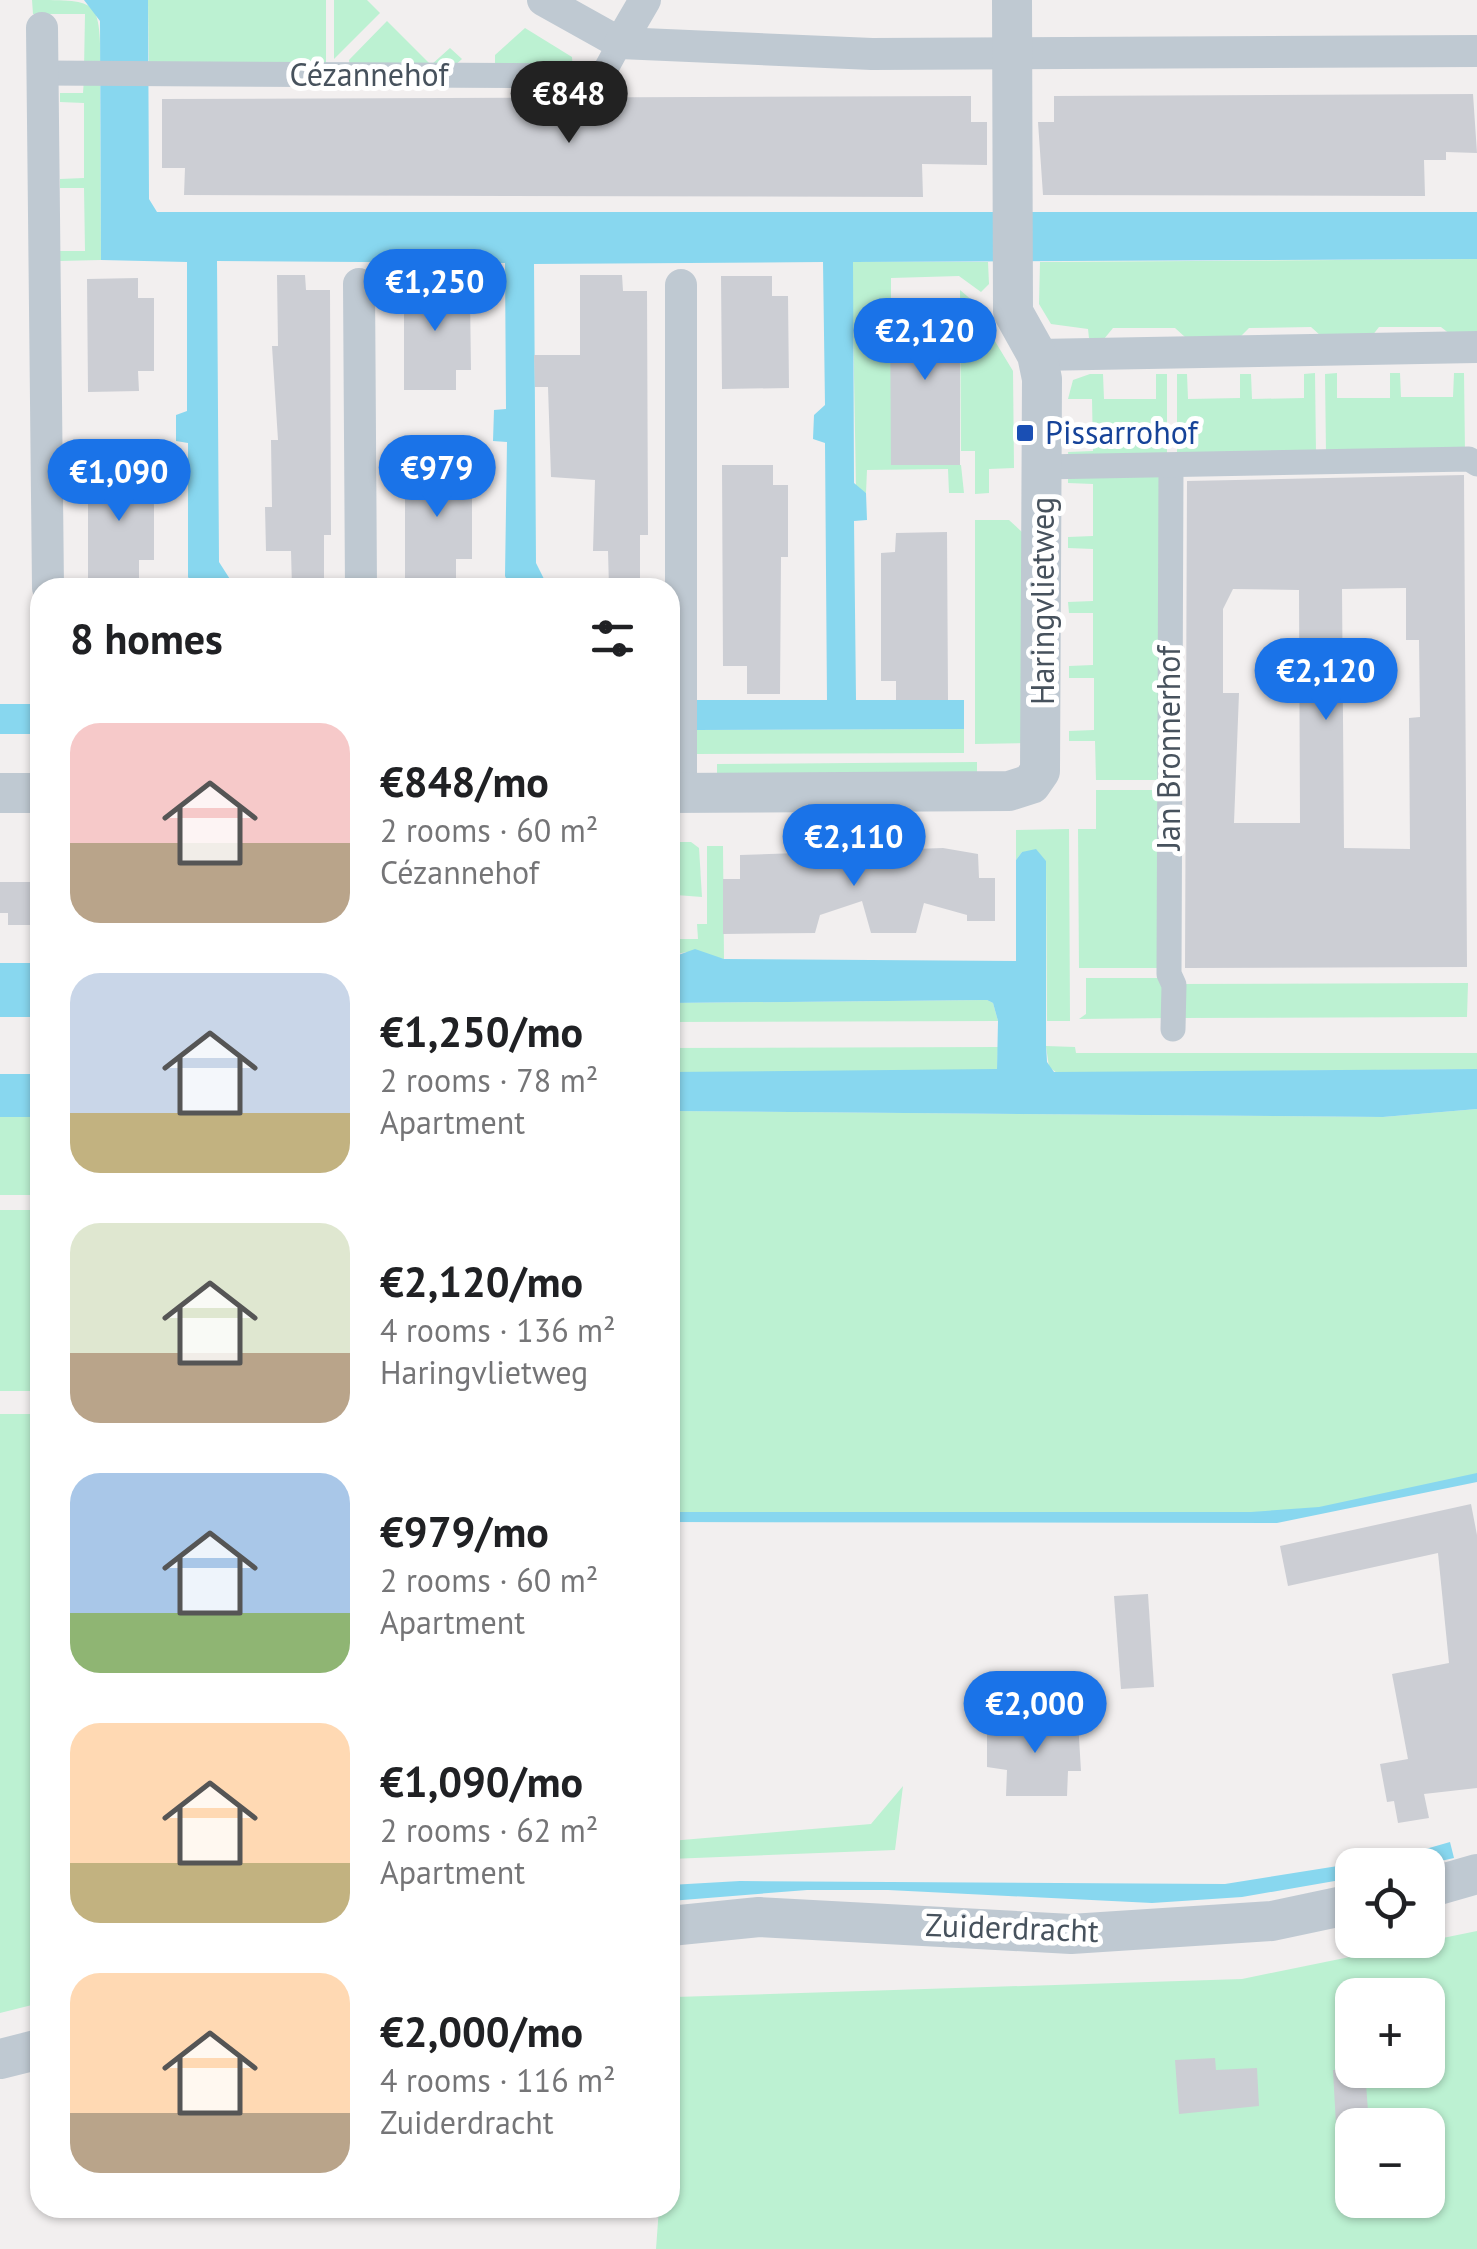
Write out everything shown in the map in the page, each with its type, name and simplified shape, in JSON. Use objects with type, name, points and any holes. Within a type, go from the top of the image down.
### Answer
[{"type":"street","points":[[543,0],[620,43],[872,54],[1477,51]]},
{"type":"street","name":"Cézannehof","points":[[43,73],[602,76],[645,0]]},
{"type":"street","name":"Haringvlietweg","points":[[680,793],[1009,791],[1031,784],[1044,758],[1042,379],[1037,355],[1012,312],[1012,0]]},
{"type":"street","points":[[42,28],[48,578]]},
{"type":"street","points":[[359,284],[361,578]]},
{"type":"street","points":[[680,285],[680,759]]},
{"type":"street","points":[[1037,355],[1477,346]]},
{"type":"street","points":[[1042,467],[1469,459],[1477,464]]},
{"type":"street","name":"Jan Bronnerhof","points":[[1170,466],[1169,936],[1174,1028]]},
{"type":"street","points":[[0,794],[30,793]]},
{"type":"street","points":[[1445,1883],[1477,1874]]},
{"type":"street","name":"Zuiderdracht","points":[[680,1925],[759,1918],[1072,1934],[1272,1921],[1335,1908]]},
{"type":"street","points":[[0,2059],[30,2052]]},
{"type":"green space","points":[[32,0],[72,1],[92,8],[99,28],[101,67],[84,69],[85,14],[33,14]]},
{"type":"green space","points":[[148,0],[326,0],[326,63],[149,66]]},
{"type":"green space","points":[[334,0],[367,0],[380,13],[334,59]]},
{"type":"green space","points":[[387,21],[431,65],[450,48],[462,59],[453,67],[350,68],[349,60]]},
{"type":"green space","points":[[525,28],[572,57],[573,72],[495,72],[495,55]]},
{"type":"green space","points":[[84,79],[100,81],[101,260],[60,261],[60,251],[85,251],[84,188],[60,188],[60,179],[84,178],[84,103],[60,102],[60,93],[83,93]]},
{"type":"green space","points":[[1477,259],[1477,336],[1451,335],[1441,327],[1379,327],[1372,336],[1321,336],[1311,327],[1249,328],[1240,337],[1185,337],[1175,328],[1113,328],[1104,339],[1089,338],[1088,329],[1051,324],[1039,304],[1040,262]]},
{"type":"green space","points":[[852,262],[988,262],[989,284],[981,292],[959,276],[891,278],[891,465],[961,465],[964,493],[949,493],[948,469],[867,470],[866,493],[856,488]]},
{"type":"green space","points":[[960,290],[974,302],[974,312],[987,312],[993,338],[1013,371],[1014,468],[989,469],[989,493],[975,494],[975,451],[961,451]]},
{"type":"green space","points":[[1315,373],[1316,454],[1177,455],[1177,374],[1187,374],[1188,399],[1240,398],[1240,374],[1251,374],[1252,399],[1304,398],[1304,374]]},
{"type":"green space","points":[[1337,373],[1337,398],[1390,398],[1390,373],[1400,373],[1401,397],[1453,397],[1454,373],[1464,373],[1465,453],[1326,454],[1325,374]]},
{"type":"green space","points":[[1103,374],[1104,399],[1156,399],[1156,374],[1167,374],[1167,455],[1069,462],[1068,452],[1093,451],[1092,399],[1068,399],[1073,380]]},
{"type":"green space","points":[[1160,471],[1161,780],[1096,780],[1095,741],[1069,741],[1069,731],[1094,730],[1094,678],[1069,678],[1069,666],[1093,665],[1093,613],[1069,613],[1068,602],[1093,601],[1093,549],[1068,548],[1068,537],[1093,536],[1093,484],[1068,483],[1068,472]]},
{"type":"green space","points":[[975,520],[1009,520],[1022,532],[1028,743],[975,744]]},
{"type":"green space","points":[[964,729],[964,753],[695,754],[695,730]]},
{"type":"green space","points":[[977,762],[977,776],[717,777],[717,764]]},
{"type":"green space","points":[[1096,790],[1161,790],[1162,968],[1079,968],[1078,829],[1096,829]]},
{"type":"green space","points":[[1069,829],[1070,1021],[1047,1021],[1046,861],[1022,852],[1016,860],[1016,830]]},
{"type":"green space","points":[[680,842],[691,842],[699,848],[702,897],[680,895]]},
{"type":"green space","points":[[707,846],[723,846],[724,959],[680,954],[680,939],[698,939],[697,924],[707,924]]},
{"type":"green space","points":[[1086,978],[1162,978],[1170,1018],[1079,1019],[1086,1014]]},
{"type":"green space","points":[[1468,983],[1467,1017],[1179,1018],[1179,984]]},
{"type":"green space","points":[[987,1000],[993,1003],[998,1021],[680,1022],[680,1003]]},
{"type":"green space","points":[[1046,1046],[1075,1047],[1076,1053],[1477,1053],[1477,1069],[1057,1073],[1049,1067]]},
{"type":"green space","points":[[998,1047],[997,1069],[983,1072],[680,1072],[680,1048]]},
{"type":"green space","points":[[1477,1109],[1477,1474],[1317,1509],[1251,1515],[680,1514],[680,1111],[1383,1117]]},
{"type":"green space","points":[[0,1117],[30,1117],[30,1195],[0,1195]]},
{"type":"green space","points":[[0,1210],[30,1210],[30,1391],[0,1391]]},
{"type":"green space","points":[[0,1414],[30,1414],[30,2006],[0,2013]]},
{"type":"green space","points":[[903,1786],[895,1850],[680,1859],[680,1840],[871,1824]]},
{"type":"green space","points":[[1477,1931],[1477,2249],[656,2249],[658,2218],[680,2218],[680,1997],[1242,1979],[1345,1958],[1445,1958],[1445,1938]]},
{"type":"water","points":[[84,0],[148,0],[149,199],[157,212],[1477,212],[1477,259],[853,262],[854,483],[866,493],[867,520],[854,521],[856,700],[964,700],[964,729],[695,730],[680,712],[680,700],[827,700],[825,443],[813,439],[814,415],[825,405],[823,262],[534,264],[536,563],[544,578],[506,578],[507,442],[493,441],[494,410],[506,409],[505,263],[217,261],[219,562],[229,578],[189,578],[188,443],[176,441],[176,415],[187,411],[187,262],[101,260],[100,21]]},
{"type":"water","points":[[0,704],[30,704],[30,734],[0,734]]},
{"type":"water","points":[[1036,849],[1046,861],[1046,1046],[1047,1062],[1054,1072],[1477,1069],[1477,1109],[1383,1117],[680,1111],[680,1072],[997,1069],[998,1021],[993,1003],[987,1000],[680,1003],[680,954],[695,949],[724,959],[1016,961],[1016,860],[1022,852]]},
{"type":"water","points":[[0,963],[30,963],[30,1017],[0,1017]]},
{"type":"water","points":[[0,1074],[30,1074],[30,1117],[0,1117]]},
{"type":"water","points":[[1477,1473],[1477,1482],[1277,1523],[680,1522],[680,1512],[1251,1512],[1319,1507]]},
{"type":"water","points":[[1450,1842],[1454,1858],[1445,1860],[1445,1848],[1429,1848]]},
{"type":"water","points":[[1335,1866],[1335,1881],[1242,1897],[1152,1903],[888,1890],[807,1890],[680,1900],[680,1884],[740,1881],[1225,1884]]},
{"type":"building","points":[[1473,94],[1477,153],[1446,152],[1446,160],[1424,160],[1425,196],[1043,195],[1038,122],[1054,122],[1054,96]]},
{"type":"building","points":[[971,96],[971,122],[987,122],[987,165],[922,164],[923,197],[184,195],[185,168],[162,168],[162,99]]},
{"type":"building","points":[[277,275],[305,275],[306,290],[330,290],[331,535],[324,535],[324,578],[292,578],[291,551],[266,551],[265,507],[272,507],[271,440],[278,440],[272,346],[278,346]]},
{"type":"building","points":[[580,275],[622,275],[623,291],[647,291],[648,535],[640,535],[640,578],[609,578],[608,551],[593,551],[595,480],[551,477],[548,387],[535,387],[534,355],[580,355]]},
{"type":"building","points":[[721,276],[772,276],[772,296],[788,296],[789,388],[722,389]]},
{"type":"building","points":[[404,277],[455,277],[455,297],[470,297],[471,370],[456,370],[456,390],[404,390]]},
{"type":"building","points":[[138,278],[138,298],[154,298],[154,371],[138,371],[139,391],[88,392],[87,279]]},
{"type":"building","points":[[890,301],[960,301],[960,465],[891,465]]},
{"type":"building","points":[[722,465],[773,465],[773,485],[788,485],[788,557],[781,557],[780,694],[747,694],[747,666],[723,666]]},
{"type":"building","points":[[405,466],[472,466],[472,559],[456,559],[456,578],[405,578]]},
{"type":"building","points":[[88,468],[139,468],[139,487],[154,487],[154,560],[139,560],[139,578],[88,578]]},
{"type":"building","points":[[1464,475],[1467,967],[1185,968],[1187,481]],"holes":[[[1406,588],[1406,640],[1419,640],[1420,717],[1409,718],[1410,849],[1344,848],[1342,589]],[[1233,589],[1299,590],[1300,823],[1234,823],[1239,693],[1223,693],[1223,609]]]},
{"type":"building","points":[[947,532],[948,700],[896,700],[896,681],[881,681],[881,553],[895,552],[896,533]]},
{"type":"building","points":[[943,848],[978,854],[979,878],[995,878],[995,921],[967,921],[967,915],[924,903],[916,933],[871,933],[862,901],[820,915],[815,933],[723,934],[723,879],[740,879],[740,855]]},
{"type":"building","points":[[0,882],[30,882],[30,925],[8,925],[8,913],[0,913]]},
{"type":"building","points":[[1471,1504],[1477,1535],[1477,1788],[1424,1794],[1429,1818],[1398,1823],[1394,1801],[1387,1802],[1380,1764],[1408,1759],[1392,1674],[1449,1663],[1438,1553],[1288,1586],[1280,1546]]},
{"type":"building","points":[[1148,1594],[1154,1687],[1121,1689],[1114,1596]]},
{"type":"building","points":[[997,1720],[1078,1721],[1081,1771],[1068,1771],[1067,1796],[1006,1796],[1007,1770],[987,1767],[987,1733],[997,1733]]},
{"type":"building","points":[[1215,2058],[1216,2070],[1257,2068],[1259,2106],[1179,2114],[1175,2060]]},
{"type":"building","points":[[1333,2070],[1335,2088],[1366,2088],[1368,2108],[1335,2108]]},
{"type":"place","name":"Pissarrohof","points":[[1025,433]]}]
